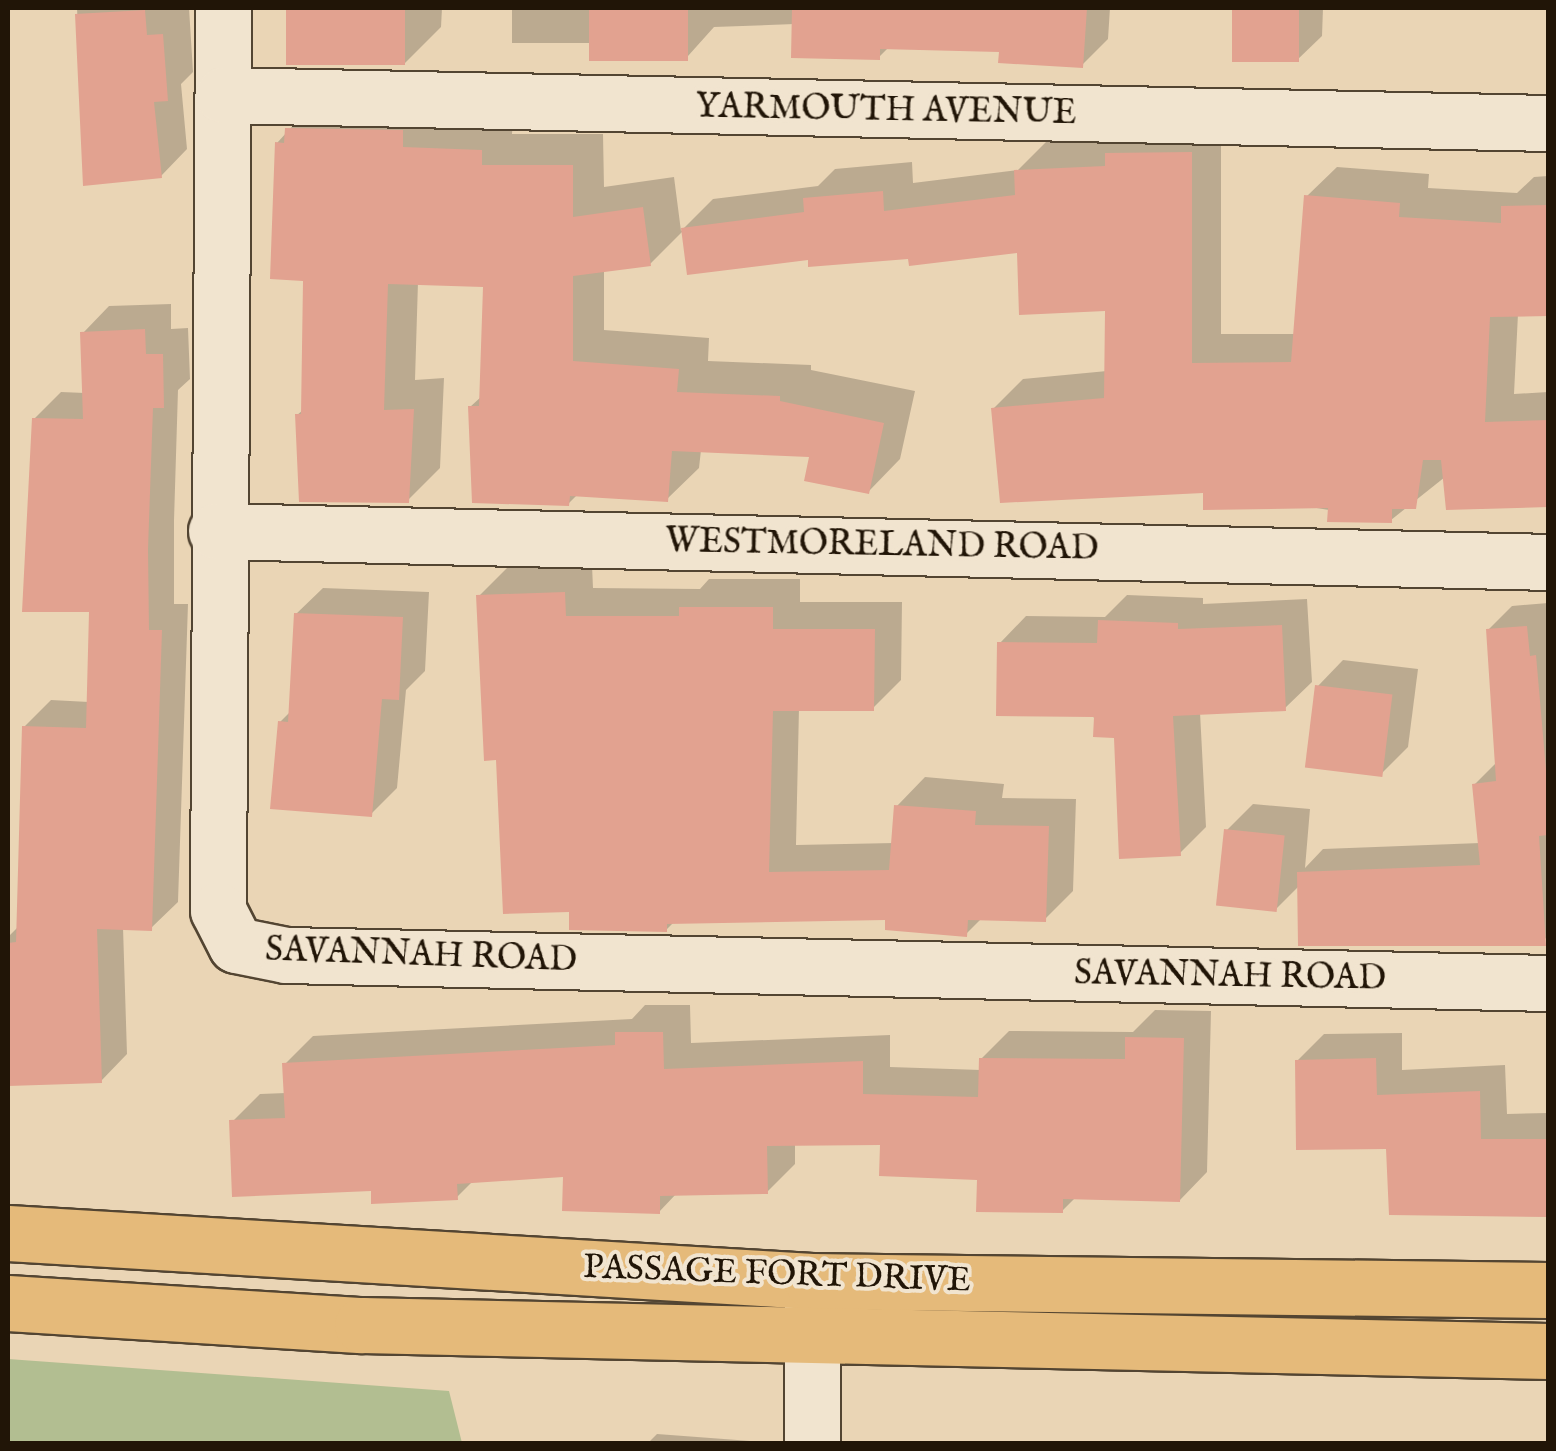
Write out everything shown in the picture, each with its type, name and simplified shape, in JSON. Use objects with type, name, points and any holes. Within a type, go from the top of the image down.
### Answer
[{"type":"main road","name":"PASSAGE FORT DRIVE","points":[[8,1233],[812,1281],[1548,1290]]},
{"type":"main road","name":"PASSAGE FORT DRIVE","points":[[8,1303],[362,1325],[812,1338],[1548,1351]]},
{"type":"street","name":"SAVANNAH ROAD","points":[[223,8],[216,531],[218,910],[236,945],[286,956],[1548,984]]},
{"type":"street","name":"YARMOUTH AVENUE","points":[[224,95],[1548,123]]},
{"type":"street","name":"WESTMORELAND ROAD","points":[[216,531],[1548,562]]},
{"type":"street","points":[[812,1281],[812,1444]]},
{"type":"green space","points":[[8,1359],[449,1391],[462,1443],[8,1443]]},
{"type":"building","points":[[286,8],[405,8],[405,65],[286,65]]},
{"type":"building","points":[[589,8],[688,8],[688,61],[589,61]]},
{"type":"building","points":[[792,8],[1087,8],[1083,68],[998,63],[999,52],[880,49],[880,60],[791,58]]},
{"type":"building","points":[[1232,8],[1299,8],[1299,62],[1232,62]]},
{"type":"building","points":[[145,10],[147,35],[163,34],[168,101],[154,102],[162,178],[83,186],[75,14]]},
{"type":"building","points":[[285,128],[403,130],[403,147],[482,150],[482,165],[573,165],[573,217],[643,207],[651,266],[573,276],[573,361],[679,369],[677,392],[780,396],[780,401],[884,423],[869,494],[804,481],[809,457],[672,451],[668,502],[570,496],[569,506],[472,503],[468,406],[479,406],[483,287],[388,284],[384,410],[414,409],[409,503],[299,502],[295,414],[301,414],[303,281],[270,279],[275,142],[284,143]]},
{"type":"building","points":[[1192,152],[1192,363],[1291,362],[1304,195],[1400,203],[1399,217],[1501,223],[1501,206],[1548,205],[1548,316],[1490,317],[1485,422],[1548,420],[1548,507],[1446,510],[1441,460],[1423,460],[1416,509],[1392,509],[1392,523],[1327,522],[1328,508],[1203,510],[1203,493],[1000,503],[991,408],[1104,398],[1105,311],[1019,315],[1017,253],[909,266],[908,259],[808,267],[808,260],[687,275],[681,228],[804,212],[803,198],[883,191],[884,211],[1015,195],[1014,170],[1105,166],[1105,153]]},
{"type":"building","points":[[145,329],[146,354],[163,354],[164,408],[153,408],[148,549],[149,630],[162,630],[152,931],[97,929],[102,1083],[8,1086],[8,943],[16,942],[22,726],[86,728],[89,612],[22,612],[32,418],[83,419],[80,332]]},
{"type":"building","points":[[565,592],[566,616],[679,616],[679,607],[773,607],[773,629],[875,629],[874,711],[773,711],[769,872],[889,870],[894,805],[976,811],[975,825],[1049,826],[1046,922],[968,920],[967,937],[885,930],[885,920],[667,924],[667,932],[569,930],[569,912],[503,914],[496,760],[484,761],[476,595]]},
{"type":"building","points":[[294,613],[403,617],[399,700],[382,699],[372,817],[270,809],[278,721],[288,722]]},
{"type":"building","points":[[1098,620],[1178,623],[1178,629],[1282,625],[1286,711],[1173,716],[1181,856],[1119,859],[1114,738],[1093,737],[1094,717],[996,716],[997,642],[1097,643]]},
{"type":"building","points":[[1527,626],[1530,656],[1536,655],[1548,793],[1548,835],[1539,836],[1546,946],[1298,946],[1297,872],[1480,865],[1472,784],[1496,781],[1486,629]]},
{"type":"building","points":[[1315,685],[1392,695],[1382,777],[1305,767]]},
{"type":"building","points":[[1224,829],[1285,835],[1277,912],[1216,906]]},
{"type":"building","points":[[615,1032],[663,1032],[664,1069],[863,1061],[863,1094],[978,1097],[979,1058],[1125,1059],[1125,1037],[1184,1038],[1180,1202],[1063,1199],[1063,1213],[976,1212],[977,1180],[879,1176],[880,1145],[767,1146],[768,1194],[660,1196],[660,1214],[562,1211],[563,1177],[457,1184],[458,1200],[371,1204],[371,1191],[232,1197],[229,1120],[285,1118],[282,1063],[615,1045]]},
{"type":"building","points":[[1376,1058],[1377,1095],[1480,1091],[1481,1139],[1548,1139],[1548,1217],[1389,1215],[1386,1149],[1296,1150],[1295,1060]]}]
